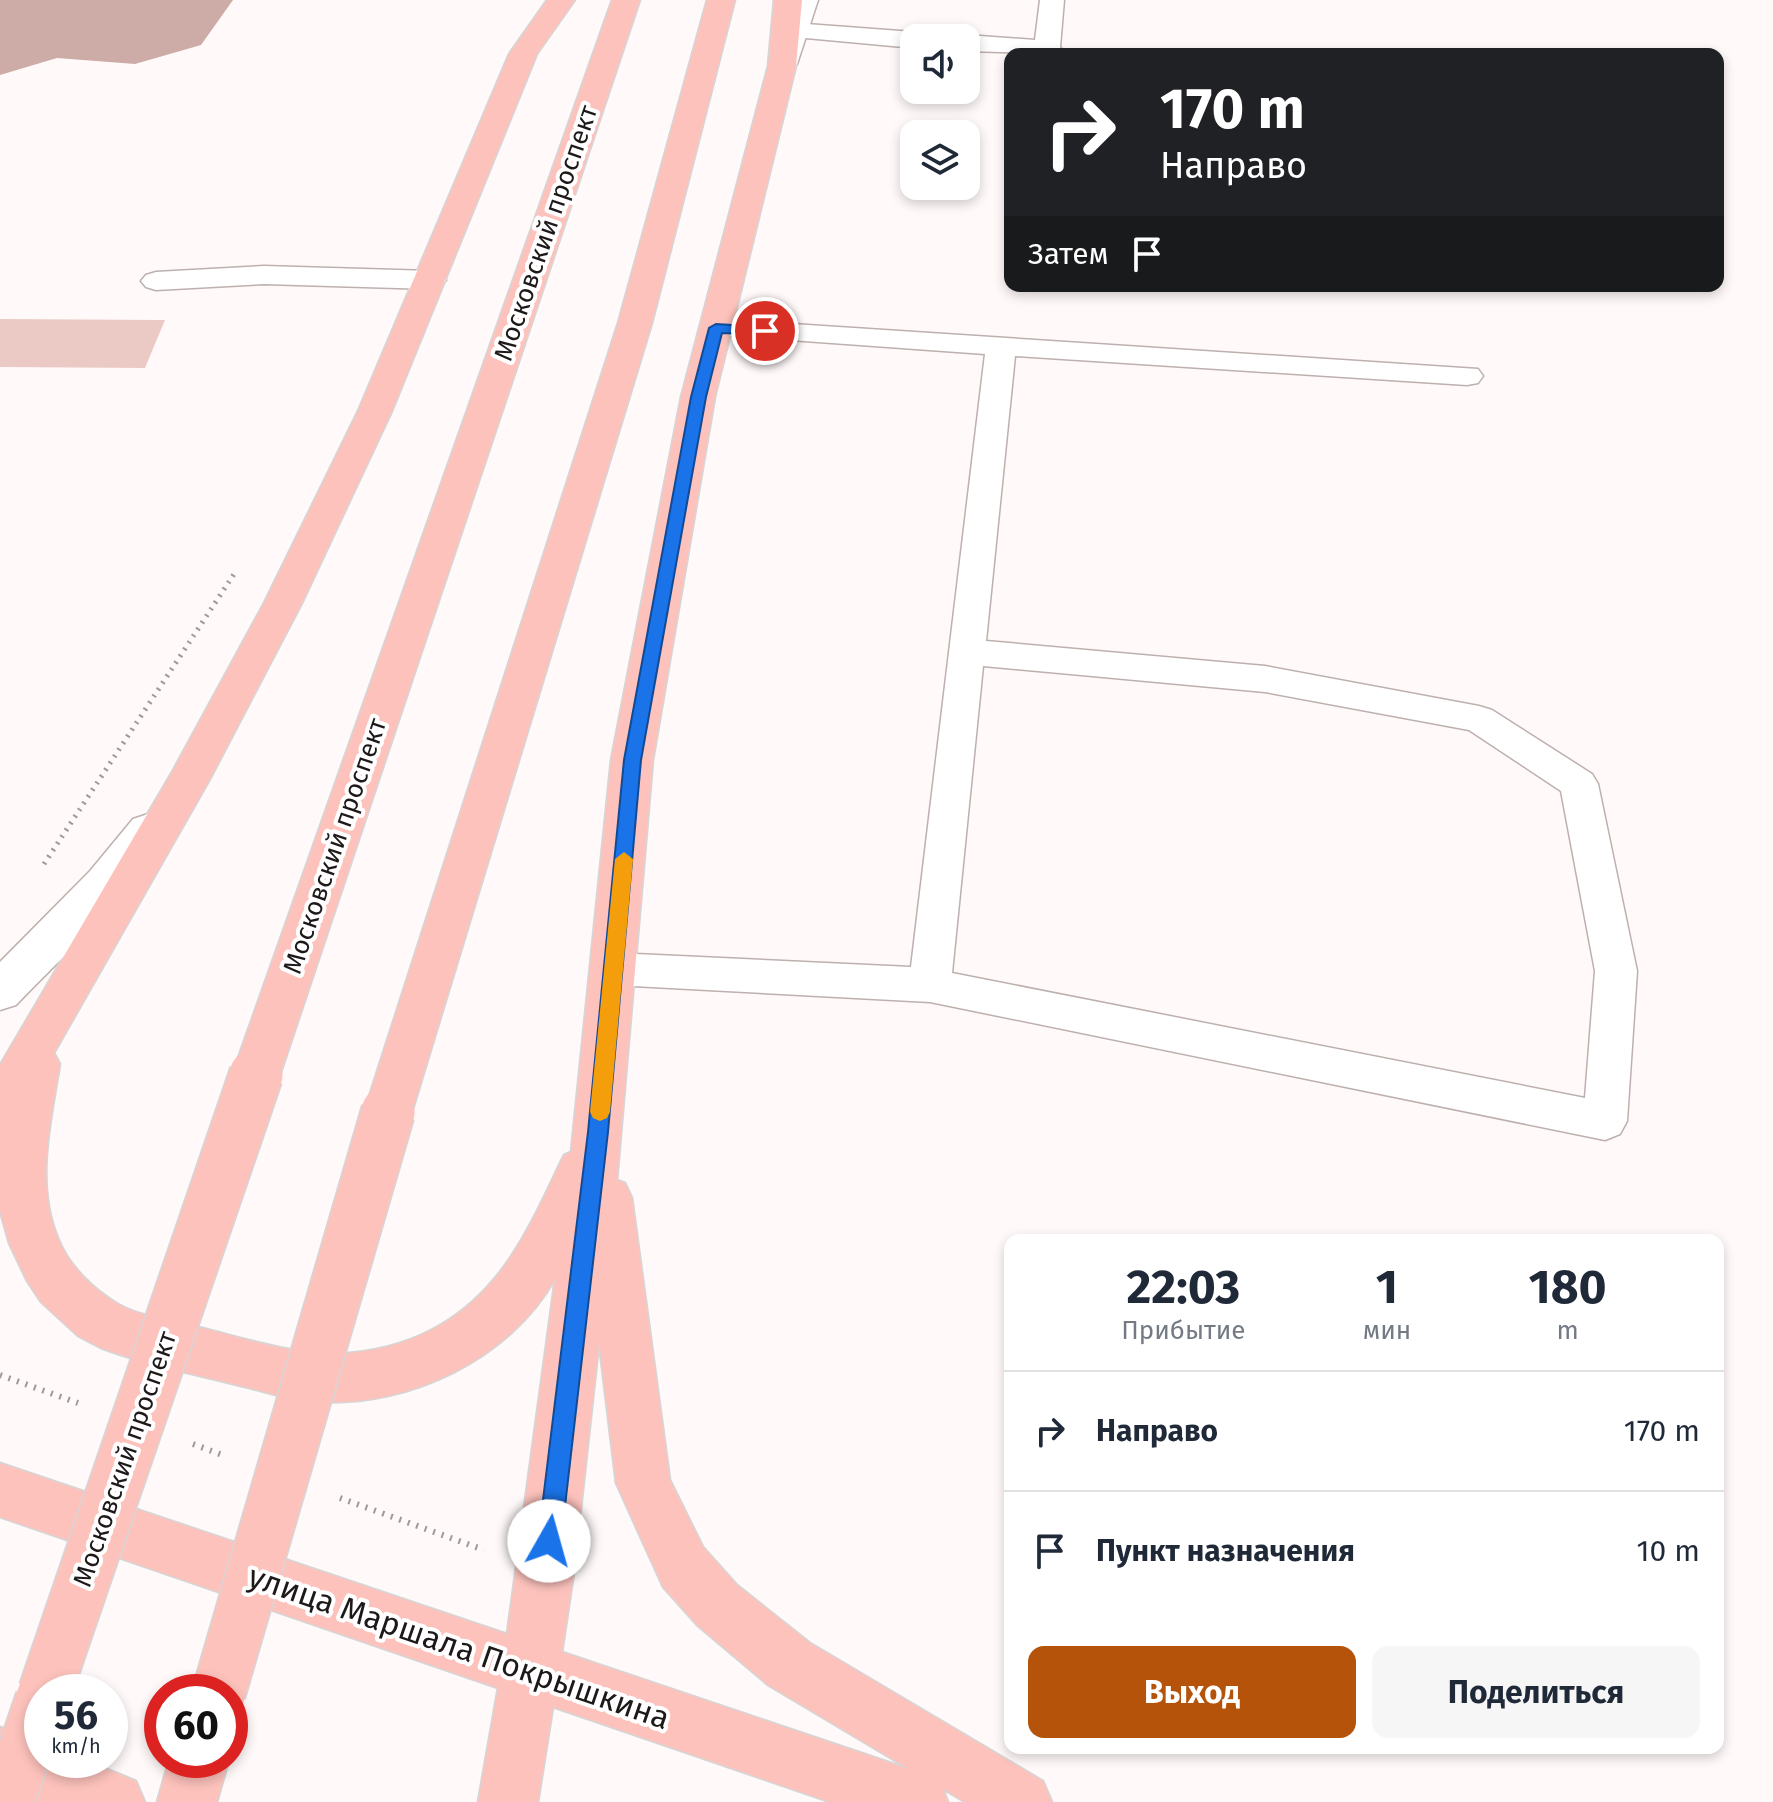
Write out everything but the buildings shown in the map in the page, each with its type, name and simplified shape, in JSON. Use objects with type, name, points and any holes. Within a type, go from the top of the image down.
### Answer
[{"type":"main road","points":[[0,1111],[40,1034],[189,779],[283,603],[375,411],[545,0]]},
{"type":"main road","points":[[523,54],[561,0]]},
{"type":"main road","name":"Московский проспект","points":[[51,1674],[626,0]]},
{"type":"main road","points":[[224,1674],[388,1112],[635,323],[721,0]]},
{"type":"main road","points":[[787,49],[788,0]]},
{"type":"main road","points":[[508,1802],[546,1572],[598,1132],[632,760],[698,397],[787,49],[804,0]]},
{"type":"main road","points":[[0,992],[105,883],[189,779]]},
{"type":"main road","points":[[40,1034],[22,1168],[22,1190],[30,1233],[49,1274],[97,1322],[119,1331],[282,1372],[319,1378],[378,1373],[423,1359],[486,1324],[523,1285],[542,1255],[598,1132]]},
{"type":"main road","points":[[598,1132],[643,1483],[683,1567],[717,1605],[789,1664],[1022,1802]]},
{"type":"main road","name":"улица Маршала Покрышкина","points":[[0,1490],[918,1802]]},
{"type":"main road","points":[[7,1802],[24,1752]]},
{"type":"main road","points":[[0,1757],[115,1802]]},
{"type":"main road","points":[[187,1802],[194,1778]]},
{"type":"lane","points":[[1050,48],[1052,0]]},
{"type":"lane","points":[[787,49],[900,41]]},
{"type":"lane","points":[[980,44],[1013,48]]},
{"type":"lane","points":[[156,281],[264,275],[431,280]]},
{"type":"lane","points":[[716,328],[1467,376]]},
{"type":"lane","points":[[930,985],[1001,346]]},
{"type":"lane","points":[[614,969],[930,985],[1605,1121],[1616,971],[1579,784],[1479,719],[1265,679],[967,652]]},
{"type":"path","points":[[38,872],[239,568]]},
{"type":"shaded area","points":[[0,0],[233,0],[201,45],[135,64],[57,58],[0,75]]},
{"type":"shaded area","points":[[0,319],[165,320],[145,368],[0,367]]},
{"type":"slow traffic","points":[[600,1112],[624,859]]},
{"type":"route","points":[[549,1541],[598,1132],[632,760],[698,397],[716,328],[765,331]]}]
